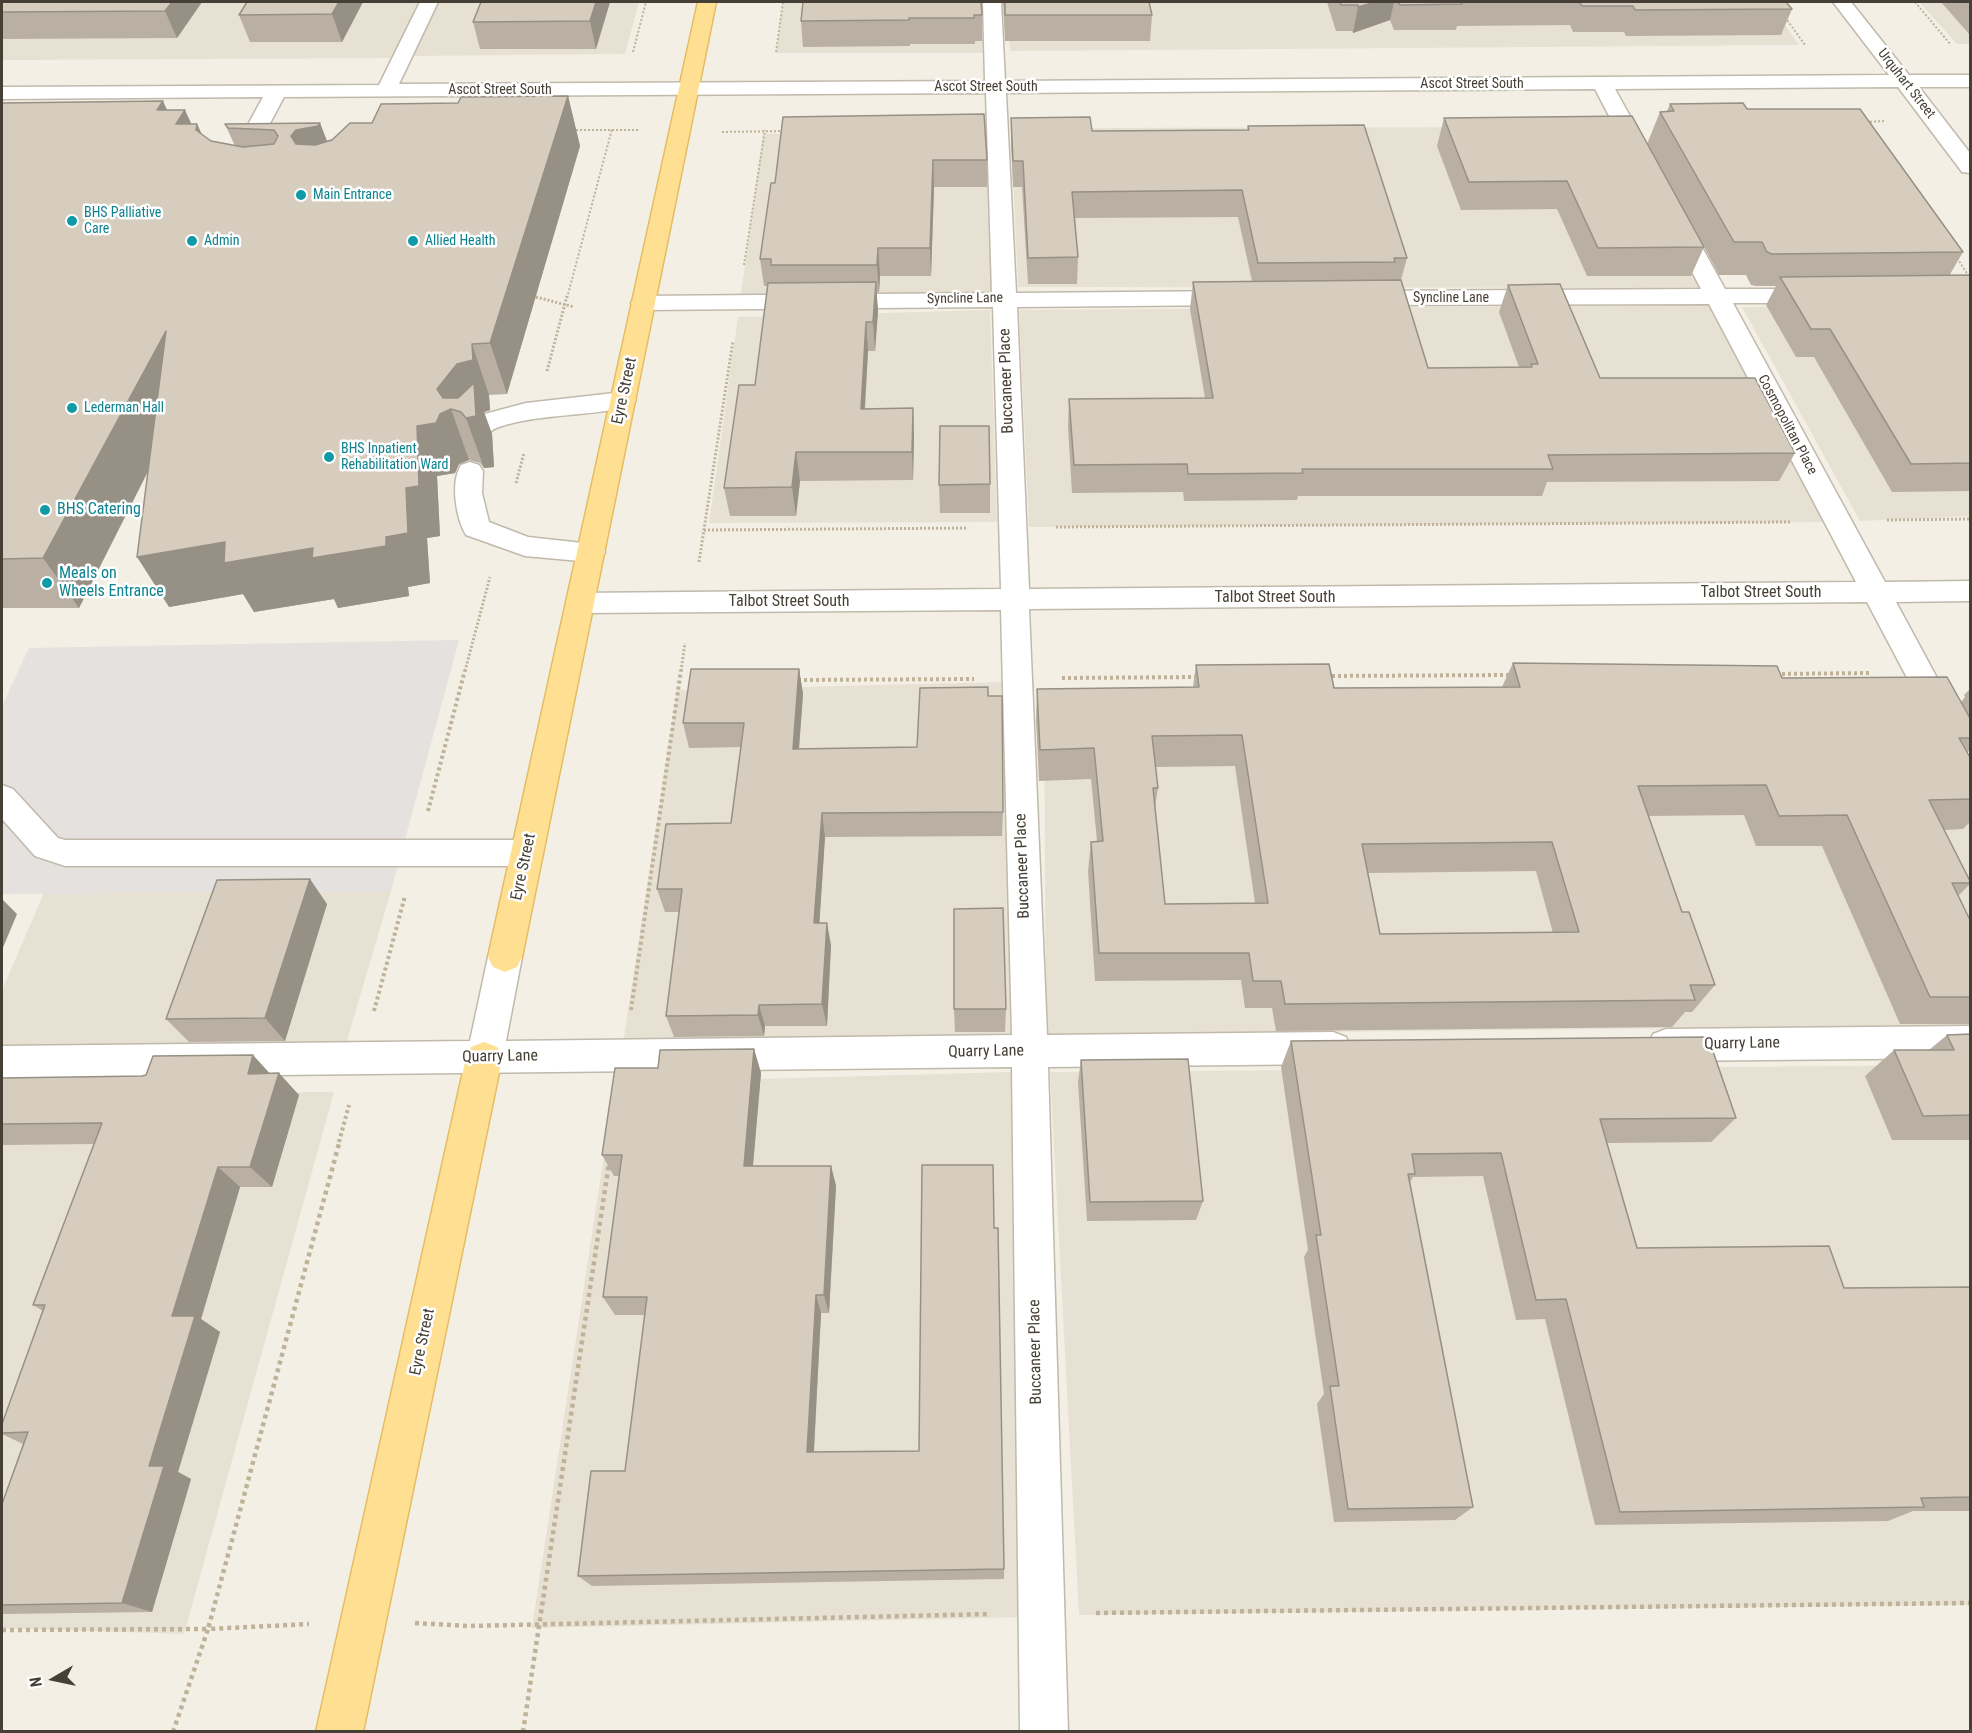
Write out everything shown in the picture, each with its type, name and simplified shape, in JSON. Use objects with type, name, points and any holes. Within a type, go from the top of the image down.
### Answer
[{"type":"main road","name":"Eyre Street","points":[[505,957],[707,2]]},
{"type":"main road","name":"Eyre Street","points":[[339,1731],[484,1058]]},
{"type":"street","points":[[389,97],[429,2]]},
{"type":"street","name":"Buccaneer Place","points":[[992,2],[1014,527],[1016,678],[1030,1052],[1044,1731]]},
{"type":"street","name":"Urquhart Street","points":[[1842,2],[1971,167]]},
{"type":"street","name":"Ascot Street South","points":[[2,93],[277,91],[389,97],[689,89],[1971,81]]},
{"type":"street","points":[[1602,84],[1651,174]]},
{"type":"street","points":[[238,182],[231,178],[238,161],[277,91]]},
{"type":"street","name":"Cosmopolitan Place","points":[[1668,204],[1971,767]]},
{"type":"street","name":"Syncline Lane","points":[[1337,298],[1833,296]]},
{"type":"street","name":"Syncline Lane","points":[[643,303],[1254,298]]},
{"type":"street","points":[[471,440],[486,422],[526,411],[623,400]]},
{"type":"street","points":[[470,471],[469,493],[476,528],[525,546],[591,552]]},
{"type":"street","name":"Talbot Street South","points":[[580,603],[1971,591]]},
{"type":"street","points":[[2,798],[47,846],[65,853],[416,855],[526,853]]},
{"type":"street","name":"Eyre Street","points":[[484,1058],[505,957]]},
{"type":"street","name":"Quarry Lane","points":[[1637,1045],[1971,1042]]},
{"type":"street","name":"Quarry Lane","points":[[2,1062],[1363,1048]]},
{"type":"path","points":[[632,56],[646,2]]},
{"type":"path","points":[[776,52],[783,2]]},
{"type":"path","points":[[1915,2],[1953,46]]},
{"type":"path","points":[[1780,10],[1806,46]]},
{"type":"path","points":[[1860,122],[1867,132]]},
{"type":"path","points":[[1957,258],[1971,278]]},
{"type":"path","points":[[524,294],[574,307]]},
{"type":"path","points":[[704,530],[1971,519]]},
{"type":"path","points":[[625,1056],[693,602]]},
{"type":"path","points":[[1764,674],[1920,673]]},
{"type":"path","points":[[1324,676],[1513,675]]},
{"type":"path","points":[[798,680],[1205,677]]},
{"type":"path","points":[[523,1731],[611,1150]]},
{"type":"path","points":[[2,1630],[208,1629],[363,1621],[469,1626],[1042,1614],[1971,1603]]},
{"type":"path","points":[[173,1731],[208,1629]]},
{"type":"shaded area","points":[[2,2],[419,2],[393,58],[2,60]]},
{"type":"shaded area","points":[[437,2],[639,2],[625,54],[411,56]]},
{"type":"shaded area","points":[[783,2],[987,2],[988,53],[776,53]]},
{"type":"shaded area","points":[[1008,2],[1769,2],[1799,45],[1010,51]]},
{"type":"shaded area","points":[[1919,2],[1970,2],[1970,44],[1957,44]]},
{"type":"shaded area","points":[[1616,127],[1702,288],[1018,287],[1011,128]]},
{"type":"shaded area","points":[[986,131],[992,293],[741,294],[763,134]]},
{"type":"shaded area","points":[[1970,303],[1970,516],[1860,521],[1742,307]]},
{"type":"shaded area","points":[[1712,305],[1827,522],[1029,527],[1019,310]]},
{"type":"shaded area","points":[[990,310],[997,522],[709,523],[738,317]]},
{"type":"shaded area","points":[[459,640],[391,891],[2,894],[2,706],[29,648]]},
{"type":"shaded area","points":[[1002,682],[1015,1039],[623,1044],[677,690]]},
{"type":"shaded area","points":[[1044,697],[1970,814],[1970,1025],[1046,1035]]},
{"type":"shaded area","points":[[391,891],[346,1044],[2,1045],[2,990],[44,893]]},
{"type":"shaded area","points":[[1970,1065],[1970,1605],[1079,1615],[1050,1072]]},
{"type":"shaded area","points":[[1011,1072],[1025,1617],[532,1628],[615,1083]]},
{"type":"shaded area","points":[[334,1092],[184,1634],[2,1628],[2,1094]]},
{"type":"building","points":[[2,2],[172,2],[165,11],[2,12]]},
{"type":"building","points":[[247,2],[339,2],[332,14],[239,15]]},
{"type":"building","points":[[481,2],[596,2],[590,21],[473,22]]},
{"type":"building","points":[[803,2],[981,2],[982,15],[974,15],[974,18],[801,21]]},
{"type":"building","points":[[1005,2],[1149,2],[1152,15],[1005,15]]},
{"type":"building","points":[[1340,2],[1376,2],[1358,7],[1358,5],[1341,5]]},
{"type":"building","points":[[1398,2],[1461,2],[1462,4],[1400,5]]},
{"type":"building","points":[[1579,2],[1786,2],[1792,9],[1635,10],[1633,6],[1582,6]]},
{"type":"building","points":[[568,96],[490,343],[472,344],[473,360],[457,364],[437,389],[443,398],[458,398],[474,383],[476,416],[466,418],[461,412],[451,409],[440,414],[436,423],[417,426],[419,486],[406,488],[408,533],[386,537],[386,546],[312,558],[313,548],[224,563],[225,542],[137,557],[166,331],[43,558],[2,559],[2,103],[163,101],[157,110],[185,110],[176,124],[197,124],[196,130],[211,141],[243,147],[274,144],[278,136],[274,130],[228,128],[225,124],[320,123],[318,126],[296,130],[291,136],[296,144],[315,145],[332,140],[350,123],[372,123],[381,104],[458,103],[461,97]]},
{"type":"building","points":[[1743,103],[1747,109],[1860,109],[1963,252],[1772,254],[1767,252],[1762,242],[1734,242],[1660,112],[1674,111],[1670,104]]},
{"type":"building","points":[[984,114],[987,160],[933,160],[930,248],[878,248],[877,265],[771,265],[771,259],[760,259],[771,183],[775,183],[783,117]]},
{"type":"building","points":[[1632,116],[1704,247],[1598,248],[1567,181],[1469,182],[1444,118]]},
{"type":"building","points":[[1090,117],[1092,131],[1249,130],[1248,126],[1364,125],[1407,258],[1394,258],[1395,262],[1258,263],[1242,190],[1072,192],[1078,257],[1028,258],[1023,161],[1013,161],[1011,118]]},
{"type":"building","points":[[1971,275],[1971,463],[1911,464],[1830,329],[1811,329],[1780,277]]},
{"type":"building","points":[[1401,280],[1428,368],[1532,367],[1531,364],[1538,364],[1508,285],[1560,284],[1600,378],[1755,378],[1795,453],[1548,455],[1553,469],[1302,469],[1303,473],[1188,474],[1187,464],[1074,465],[1069,399],[1213,398],[1193,282]]},
{"type":"building","points":[[876,282],[873,322],[866,322],[861,409],[913,408],[912,452],[796,452],[792,487],[724,488],[739,385],[755,385],[768,283]]},
{"type":"building","points":[[940,426],[989,426],[990,484],[939,485]]},
{"type":"building","points":[[1513,663],[1777,666],[1782,678],[1947,677],[1971,720],[1971,738],[1959,738],[1971,759],[1971,799],[1929,800],[1971,883],[1952,883],[1971,922],[1971,997],[1930,997],[1847,815],[1779,816],[1766,785],[1638,786],[1682,912],[1689,912],[1715,985],[1690,985],[1695,1000],[1285,1004],[1281,981],[1253,981],[1249,953],[1099,953],[1091,842],[1103,841],[1094,748],[1040,750],[1037,689],[1199,687],[1196,665],[1329,664],[1334,688],[1520,687]],"holes":[[[1242,735],[1268,903],[1165,904],[1153,788],[1158,788],[1152,736]],[[1552,842],[1579,932],[1380,934],[1362,844]]]},
{"type":"building","points":[[691,669],[799,669],[793,749],[917,747],[920,688],[988,687],[988,696],[1002,696],[1003,812],[822,813],[814,923],[827,923],[822,1004],[759,1005],[758,1015],[666,1016],[682,889],[657,889],[666,824],[731,823],[744,723],[683,723]]},
{"type":"building","points":[[310,879],[265,1018],[166,1019],[217,880]]},
{"type":"building","points":[[1003,908],[1006,1009],[954,1009],[954,909]]},
{"type":"building","points":[[1971,1034],[1971,1115],[1923,1116],[1894,1050],[1954,1050],[1947,1035]]},
{"type":"building","points":[[1708,1037],[1736,1118],[1600,1119],[1637,1248],[1829,1246],[1844,1288],[1971,1287],[1971,1497],[1921,1498],[1924,1507],[1620,1512],[1566,1299],[1536,1300],[1501,1153],[1412,1154],[1415,1174],[1408,1174],[1473,1507],[1348,1509],[1330,1386],[1339,1386],[1316,1235],[1321,1235],[1291,1041]]},
{"type":"building","points":[[754,1049],[744,1166],[831,1166],[824,1295],[816,1295],[807,1452],[919,1451],[922,1165],[993,1165],[994,1228],[998,1228],[1004,1569],[578,1576],[591,1471],[625,1471],[647,1297],[603,1297],[622,1155],[602,1155],[615,1068],[658,1068],[660,1050]]},
{"type":"building","points":[[253,1055],[248,1074],[279,1073],[250,1167],[218,1167],[172,1316],[195,1316],[149,1466],[164,1466],[122,1603],[2,1605],[2,1504],[28,1432],[2,1433],[2,1424],[45,1305],[33,1305],[102,1123],[2,1124],[2,1078],[142,1076],[146,1075],[153,1056]]},
{"type":"building","points":[[1188,1059],[1203,1201],[1090,1202],[1081,1060]]},
{"type":"place","name":"Main Entrance","points":[[301,195]]},
{"type":"place","name":"BHS Palliative Care","points":[[72,221]]},
{"type":"place","name":"Admin","points":[[192,241]]},
{"type":"place","name":"Allied Health","points":[[413,241]]},
{"type":"place","name":"Lederman Hall","points":[[72,408]]},
{"type":"place","name":"BHS Inpatient Rehabilitation Ward","points":[[329,457]]},
{"type":"place","name":"BHS Catering","points":[[45,510]]},
{"type":"place","name":"Meals on Wheels Entrance","points":[[47,583]]}]
